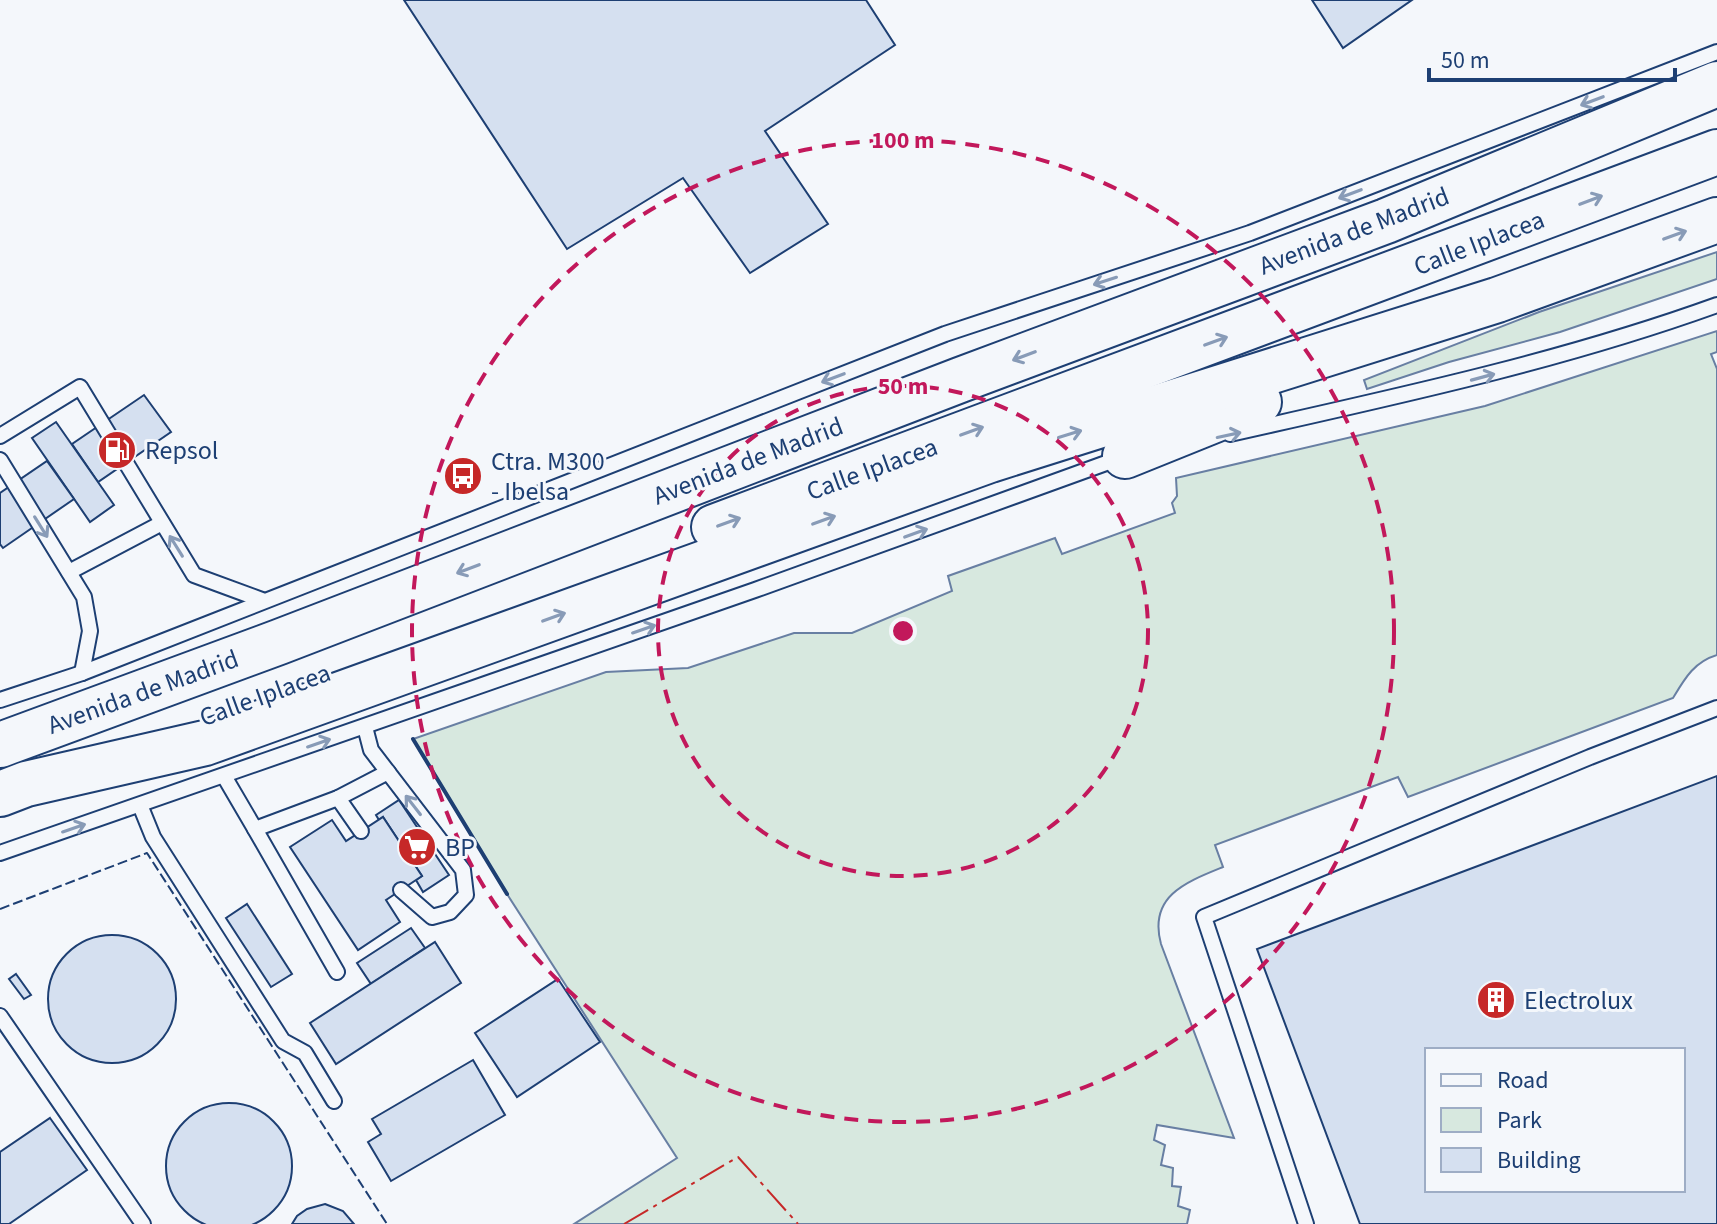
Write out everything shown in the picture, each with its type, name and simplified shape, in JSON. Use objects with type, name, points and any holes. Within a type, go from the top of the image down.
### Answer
[{"type":"main road","name":"Avenida de Madrid","points":[[0,745],[1386,221],[1717,84]]},
{"type":"main road","name":"Calle Iplacea","points":[[1386,221],[1717,104]]},
{"type":"main road","name":"Calle Iplacea","points":[[13,789],[1717,152]]},
{"type":"main road","name":"Avenida de Madrid","points":[[13,789],[205,743],[990,460],[1497,300],[1717,220]]},
{"type":"main road","points":[[1125,456],[1356,364],[1497,300]]},
{"type":"lane","points":[[0,700],[82,673],[945,334],[1250,233],[1717,52]]},
{"type":"lane","points":[[0,853],[755,590],[1125,456],[1478,379],[1661,325],[1717,305]]},
{"type":"lane","points":[[0,436],[80,387],[194,575],[262,600]]},
{"type":"lane","points":[[0,460],[84,597],[90,631],[82,673]]},
{"type":"lane","points":[[69,572],[162,523]]},
{"type":"lane","points":[[0,688],[16,694]]},
{"type":"lane","points":[[1306,1224],[1204,917],[1590,757],[1717,708]]},
{"type":"lane","points":[[365,727],[371,750],[463,870],[466,895],[450,912],[432,917],[401,890]]},
{"type":"lane","points":[[255,829],[338,798],[388,772]]},
{"type":"lane","points":[[224,776],[337,972]]},
{"type":"lane","points":[[338,798],[361,831]]},
{"type":"lane","points":[[140,805],[153,837],[283,1041],[305,1053],[334,1101]]},
{"type":"lane","points":[[0,1016],[143,1224]]},
{"type":"green space","points":[[1717,252],[1717,279],[1560,332],[1449,362],[1367,389],[1364,380],[1539,312]]},
{"type":"green space","points":[[1717,331],[1717,352],[1711,354],[1717,369],[1717,655],[1696,666],[1673,698],[1408,797],[1398,777],[1215,845],[1223,867],[1184,885],[1165,902],[1158,928],[1161,944],[1234,1138],[1157,1125],[1154,1140],[1165,1145],[1161,1165],[1173,1168],[1172,1186],[1181,1187],[1178,1206],[1190,1210],[1187,1224],[574,1224],[677,1158],[507,894],[413,739],[606,672],[688,668],[794,633],[852,633],[952,591],[948,576],[1055,538],[1062,554],[1175,513],[1172,503],[1177,496],[1176,478],[1485,406]]},
{"type":"building","points":[[404,0],[866,0],[895,45],[765,131],[828,224],[750,273],[683,178],[567,249]]},
{"type":"building","points":[[1312,0],[1412,0],[1343,48]]},
{"type":"building","points":[[144,395],[171,432],[98,482],[72,444]]},
{"type":"building","points":[[56,422],[114,505],[90,522],[32,438]]},
{"type":"building","points":[[47,461],[74,499],[3,548],[0,544],[0,493]]},
{"type":"building","name":"Electrolux","points":[[1717,776],[1717,1224],[1360,1224],[1257,949]]},
{"type":"building","name":"BP","points":[[399,800],[449,875],[423,892],[416,880],[422,876],[383,817],[379,820],[376,815]]},
{"type":"building","points":[[383,817],[422,876],[386,900],[400,922],[358,950],[290,847],[332,820],[346,841]]},
{"type":"building","points":[[247,904],[292,974],[271,987],[226,918]]},
{"type":"building","points":[[411,928],[425,948],[371,984],[357,963]]},
{"type":"building","points":[[112,935],[136,940],[157,954],[171,975],[176,999],[171,1023],[157,1044],[136,1058],[112,1063],[88,1058],[67,1044],[53,1023],[48,999],[53,975],[67,954],[88,940]]},
{"type":"building","points":[[435,942],[461,983],[336,1064],[310,1023]]},
{"type":"building","points":[[16,974],[31,995],[24,999],[9,979]]},
{"type":"building","points":[[558,979],[600,1042],[517,1097],[475,1033]]},
{"type":"building","points":[[473,1060],[505,1115],[391,1181],[368,1142],[381,1134],[372,1119]]},
{"type":"building","points":[[217,1104],[241,1104],[264,1114],[281,1131],[291,1154],[291,1178],[281,1201],[274,1211],[250,1225],[208,1225],[194,1218],[177,1201],[167,1178],[167,1154],[177,1131],[194,1114]]},
{"type":"building","points":[[50,1118],[87,1170],[9,1224],[0,1224],[0,1152]]},
{"type":"building","points":[[325,1204],[343,1211],[354,1224],[292,1224],[307,1209]]},
{"type":"fence","points":[[0,909],[147,853],[387,1224]]},
{"type":"wall","points":[[413,739],[507,894]]},
{"type":"power","points":[[624,1224],[738,1157],[798,1224]]},
{"type":"place","name":"Repsol","points":[[117,450]]},
{"type":"place","name":"Ctra. M300 - Ibelsa","points":[[463,476]]},
{"type":"place","name":"BP","points":[[417,847]]},
{"type":"place","name":"Electrolux","points":[[1496,1000]]}]
